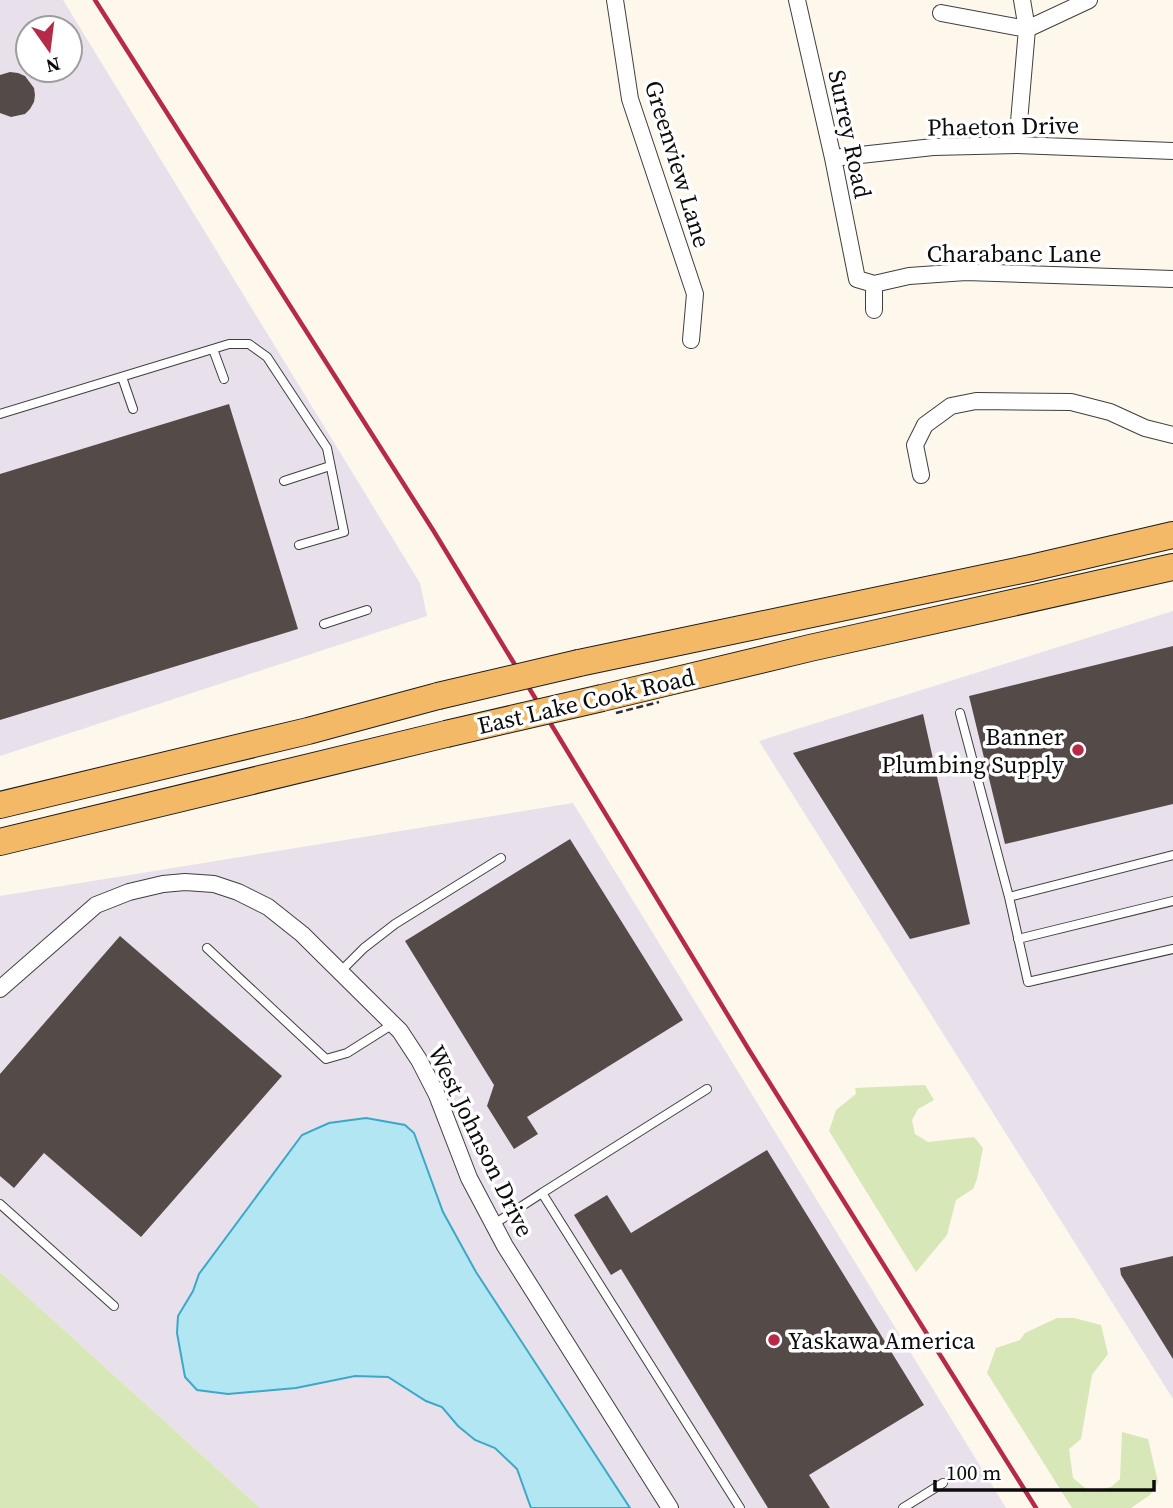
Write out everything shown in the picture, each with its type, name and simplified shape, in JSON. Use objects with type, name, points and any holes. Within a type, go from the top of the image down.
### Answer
[{"type":"main road","name":"East Lake Cook Road","points":[[0,805],[579,663],[1173,536]]},
{"type":"main road","name":"East Lake Cook Road","points":[[0,842],[810,648],[1173,567]]},
{"type":"street","name":"Greenview Lane","points":[[615,0],[630,99],[695,294],[691,340]]},
{"type":"street","name":"Surrey Road","points":[[797,0],[857,279]]},
{"type":"street","points":[[1017,145],[1027,29],[1022,0]]},
{"type":"street","points":[[941,13],[1027,29],[1089,0]]},
{"type":"street","name":"Phaeton Drive","points":[[833,158],[933,147],[1017,145],[1173,151]]},
{"type":"street","name":"Charabanc Lane","points":[[857,279],[874,284],[909,276],[966,272],[1173,279]]},
{"type":"street","points":[[874,284],[874,310]]},
{"type":"street","points":[[921,475],[915,445],[925,425],[951,406],[976,401],[1071,402],[1110,412],[1145,428],[1173,435]]},
{"type":"street","name":"West Johnson Drive","points":[[0,989],[96,905],[129,892],[163,884],[214,884],[239,892],[268,907],[302,934],[400,1031],[437,1095],[469,1178],[505,1246],[670,1508]]},
{"type":"lane","points":[[0,414],[229,344],[249,344],[267,357],[327,448],[344,532],[299,545]]},
{"type":"lane","points":[[213,349],[224,379]]},
{"type":"lane","points":[[122,377],[133,409]]},
{"type":"lane","points":[[284,481],[330,466]]},
{"type":"lane","points":[[324,624],[367,610]]},
{"type":"lane","points":[[960,713],[1009,897],[1028,982],[1173,949]]},
{"type":"lane","points":[[1009,897],[1173,855]]},
{"type":"lane","points":[[340,972],[363,948],[395,924],[501,858]]},
{"type":"lane","points":[[1018,939],[1173,901]]},
{"type":"lane","points":[[207,948],[326,1059],[347,1053],[393,1024]]},
{"type":"lane","points":[[494,1224],[707,1089]]},
{"type":"lane","points":[[542,1193],[740,1508]]},
{"type":"lane","points":[[0,1204],[114,1306]]},
{"type":"lane","points":[[903,1508],[943,1483]]},
{"type":"shaded area","points":[[0,0],[63,0],[72,14],[14,14],[14,84],[84,84],[84,34],[420,583],[427,616],[0,756]]},
{"type":"shaded area","points":[[1173,611],[1173,1399],[759,741]]},
{"type":"shaded area","points":[[573,803],[1006,1508],[260,1508],[0,1272],[0,896]]},
{"type":"green space","points":[[925,1085],[934,1100],[918,1109],[912,1120],[915,1134],[928,1142],[974,1137],[983,1148],[973,1189],[956,1200],[947,1235],[916,1272],[829,1131],[836,1110],[856,1094],[855,1088]]},
{"type":"green space","points":[[0,1272],[260,1508],[0,1508]]},
{"type":"green space","points":[[1057,1318],[1074,1318],[1101,1325],[1108,1354],[1092,1375],[1081,1439],[1069,1449],[1073,1478],[1090,1492],[1111,1487],[1120,1479],[1122,1432],[1148,1439],[1158,1482],[1150,1495],[1131,1508],[1072,1508],[987,1373],[996,1348],[1020,1340],[1025,1333]]},
{"type":"water","points":[[366,1118],[405,1125],[414,1133],[443,1212],[476,1272],[630,1508],[531,1508],[517,1469],[495,1448],[475,1440],[458,1426],[442,1407],[426,1401],[388,1377],[355,1376],[296,1388],[228,1394],[197,1390],[185,1377],[177,1333],[178,1316],[193,1291],[199,1274],[302,1135],[329,1123]]},
{"type":"building","points":[[14,72],[14,84],[31,84],[34,88],[34,102],[25,114],[11,117],[0,113],[0,75]]},
{"type":"building","points":[[229,404],[298,629],[0,720],[0,474]]},
{"type":"building","name":"Banner Plumbing Supply","points":[[1173,646],[1173,804],[1005,844],[969,696]]},
{"type":"building","points":[[923,714],[970,924],[910,939],[793,753]]},
{"type":"building","points":[[570,839],[683,1020],[527,1117],[538,1134],[514,1149],[487,1106],[494,1085],[405,941]]},
{"type":"building","points":[[120,936],[282,1076],[141,1237],[44,1153],[14,1188],[0,1176],[0,1074]]},
{"type":"building","name":"Yaskawa America","points":[[767,1150],[924,1405],[809,1475],[830,1508],[768,1508],[621,1269],[611,1275],[574,1215],[607,1195],[631,1233]]},
{"type":"building","points":[[1173,1256],[1173,1359],[1121,1275],[1120,1268]]},
{"type":"railway","points":[[95,0],[433,530],[749,1050],[1036,1508]]},
{"type":"place","name":"Banner Plumbing Supply","points":[[1078,750]]},
{"type":"place","name":"Yaskawa America","points":[[774,1340]]}]
